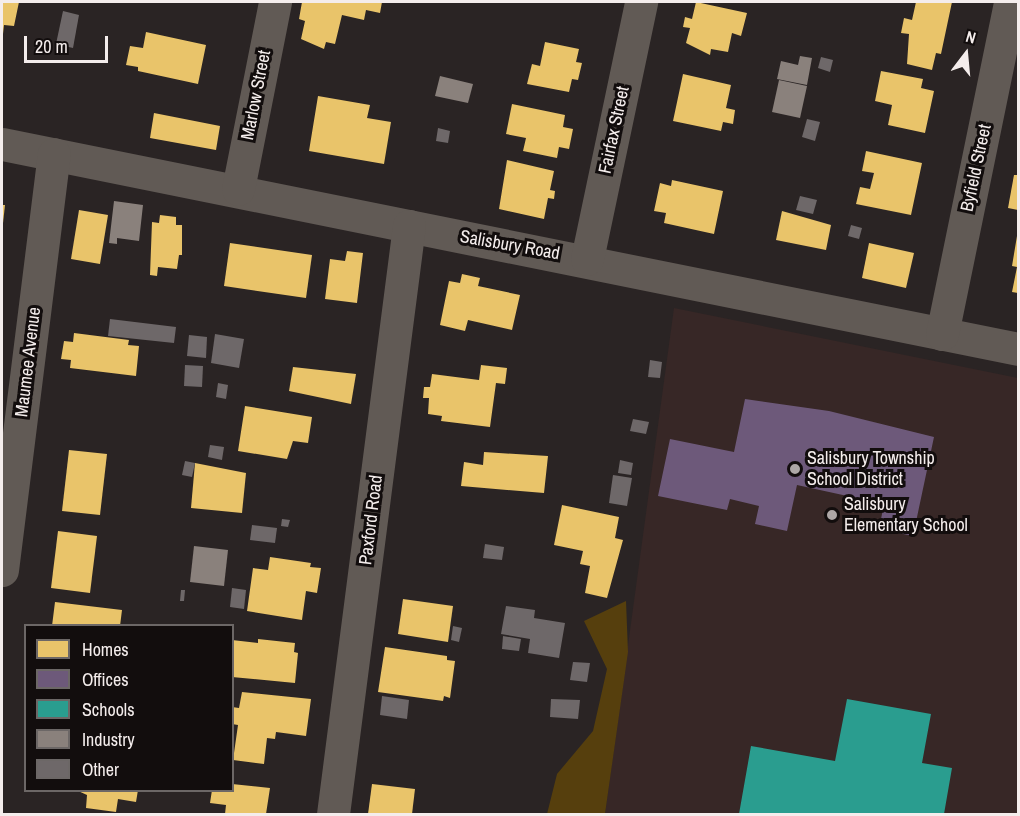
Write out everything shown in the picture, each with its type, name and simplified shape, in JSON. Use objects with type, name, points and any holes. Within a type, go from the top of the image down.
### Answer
[{"type":"street","name":"Marlow Street","points":[[238,189],[275,2]]},
{"type":"street","name":"Fairfax Street","points":[[587,259],[641,2]]},
{"type":"street","name":"Byfield Street","points":[[942,334],[1010,2]]},
{"type":"street","name":"Salisbury Road","points":[[2,144],[238,189],[409,226],[587,259],[1018,349]]},
{"type":"street","name":"Maumee Avenue","points":[[2,570],[54,154]]},
{"type":"street","name":"Paxford Road","points":[[333,814],[409,226]]},
{"type":"shaded area","name":"Salisbury Elementary School","points":[[674,308],[1018,378],[1018,814],[605,814]]},
{"type":"shaded area","points":[[626,601],[628,652],[605,814],[547,814],[557,774],[593,731],[607,669],[584,621]]},
{"type":"building: Homes","points":[[2,2],[19,2],[14,26],[4,25],[3,34]]},
{"type":"building: Homes","points":[[302,2],[382,2],[380,13],[366,10],[364,20],[342,15],[335,44],[326,42],[324,49],[301,39],[305,21],[299,19]]},
{"type":"building: Homes","points":[[696,2],[747,13],[741,36],[732,33],[728,52],[711,49],[710,55],[686,43],[690,28],[683,27],[685,17],[692,19]]},
{"type":"building: Homes","points":[[916,2],[952,2],[941,54],[936,53],[932,70],[907,64],[909,34],[901,33],[904,18],[912,20]]},
{"type":"building: Homes","points":[[146,32],[206,45],[198,84],[138,71],[138,67],[126,65],[130,46],[143,48]]},
{"type":"building: Homes","points":[[545,42],[579,49],[576,62],[582,63],[578,80],[572,79],[569,92],[527,84],[532,64],[540,66]]},
{"type":"building: Homes","points":[[881,71],[923,79],[921,88],[934,91],[925,133],[888,125],[892,105],[875,101]]},
{"type":"building: Homes","points":[[683,74],[731,85],[726,108],[735,110],[733,124],[723,122],[721,131],[673,121]]},
{"type":"building: Homes","points":[[318,96],[370,105],[367,118],[391,122],[384,164],[309,151]]},
{"type":"building: Homes","points":[[512,104],[565,115],[563,127],[573,129],[569,149],[559,147],[557,158],[523,151],[526,138],[506,134]]},
{"type":"building: Homes","points":[[154,113],[220,126],[216,150],[150,138]]},
{"type":"building: Homes","points":[[866,151],[922,163],[911,215],[856,204],[860,187],[870,189],[874,173],[862,171]]},
{"type":"building: Homes","points":[[507,160],[554,171],[550,190],[555,191],[554,199],[548,198],[544,219],[499,209]]},
{"type":"building: Homes","points":[[1014,175],[1018,175],[1018,210],[1008,208]]},
{"type":"building: Homes","points":[[672,180],[723,191],[714,234],[664,223],[666,213],[654,211],[660,183],[671,186]]},
{"type":"building: Homes","points":[[2,205],[5,205],[3,223],[2,223]]},
{"type":"building: Homes","points":[[79,210],[108,215],[100,264],[71,259]]},
{"type":"building: Homes","points":[[782,211],[831,225],[826,250],[776,240]]},
{"type":"building: Homes","points":[[160,215],[176,217],[176,225],[182,225],[182,255],[179,255],[177,269],[158,267],[157,276],[150,275],[152,222],[159,223]]},
{"type":"building: Homes","points":[[1017,236],[1018,293],[1012,292],[1017,267],[1012,266]]},
{"type":"building: Homes","points":[[230,243],[312,255],[306,298],[224,286]]},
{"type":"building: Homes","points":[[869,243],[914,253],[906,288],[862,278]]},
{"type":"building: Homes","points":[[347,251],[363,253],[357,303],[325,299],[330,259],[345,261]]},
{"type":"building: Homes","points":[[462,274],[480,278],[478,286],[520,295],[512,330],[468,320],[465,331],[440,325],[449,281],[460,283]]},
{"type":"building: Homes","points":[[74,333],[129,340],[128,345],[139,346],[136,376],[70,368],[71,360],[61,359],[64,341],[73,342]]},
{"type":"building: Homes","points":[[481,365],[507,368],[505,384],[496,383],[490,427],[441,421],[442,416],[428,414],[429,398],[423,398],[424,387],[430,387],[432,374],[479,380]]},
{"type":"building: Homes","points":[[293,367],[356,374],[351,404],[289,391]]},
{"type":"building: Homes","points":[[245,406],[312,417],[308,443],[293,441],[287,459],[238,451]]},
{"type":"building: Homes","points":[[69,450],[107,454],[100,515],[62,511]]},
{"type":"building: Homes","points":[[484,452],[548,456],[544,493],[461,486],[464,462],[483,465]]},
{"type":"building: Homes","points":[[195,463],[246,473],[242,513],[191,508]]},
{"type":"building: Homes","points":[[562,505],[619,517],[615,538],[623,540],[607,598],[585,593],[590,566],[580,564],[583,551],[554,545]]},
{"type":"building: Homes","points":[[58,531],[97,536],[90,593],[51,588]]},
{"type":"building: Homes","points":[[270,557],[311,563],[310,567],[321,568],[317,593],[306,591],[302,620],[247,611],[253,568],[268,570]]},
{"type":"building: Homes","points":[[403,599],[453,606],[448,642],[398,634]]},
{"type":"building: Homes","points":[[55,602],[122,610],[120,624],[52,624]]},
{"type":"building: Homes","points":[[258,639],[295,643],[294,652],[298,653],[295,683],[234,677],[234,640],[258,643]]},
{"type":"building: Homes","points":[[385,647],[447,656],[447,660],[455,661],[450,698],[444,696],[443,701],[378,692]]},
{"type":"building: Homes","points":[[242,692],[311,699],[306,736],[276,732],[275,739],[267,738],[264,764],[234,760],[238,725],[234,724],[234,707],[239,708]]},
{"type":"building: Homes","points":[[234,784],[270,788],[266,814],[225,814],[226,805],[210,803],[212,792],[234,792]]},
{"type":"building: Homes","points":[[372,784],[415,789],[412,814],[368,814]]},
{"type":"building: Homes","points":[[80,792],[138,792],[136,802],[118,799],[116,812],[86,808],[87,795]]},
{"type":"building: Offices","name":"Salisbury Township School District","points":[[745,399],[829,411],[934,437],[913,536],[879,529],[884,504],[797,485],[787,531],[755,524],[759,506],[730,499],[727,510],[658,496],[670,439],[734,452]]},
{"type":"building: Schools","points":[[847,699],[931,714],[922,763],[952,768],[944,814],[739,814],[751,746],[835,761]]},
{"type":"building: Industry","points":[[800,56],[812,58],[807,85],[777,79],[781,61],[798,65]]},
{"type":"building: Industry","points":[[440,76],[473,84],[468,103],[435,96]]},
{"type":"building: Industry","points":[[779,80],[807,86],[800,118],[772,112]]},
{"type":"building: Industry","points":[[114,201],[143,205],[139,241],[117,238],[117,244],[109,243]]},
{"type":"building: Industry","points":[[194,546],[228,550],[224,586],[190,582]]},
{"type":"building: Other","points":[[63,11],[79,15],[73,48],[56,44]]},
{"type":"building: Other","points":[[821,57],[833,60],[830,72],[818,68]]},
{"type":"building: Other","points":[[807,119],[820,122],[815,141],[802,137]]},
{"type":"building: Other","points":[[438,128],[450,131],[448,143],[436,141]]},
{"type":"building: Other","points":[[800,196],[817,200],[813,214],[796,210]]},
{"type":"building: Other","points":[[851,225],[862,228],[859,239],[848,236]]},
{"type":"building: Other","points":[[110,319],[176,327],[174,343],[108,336]]},
{"type":"building: Other","points":[[215,334],[244,339],[239,368],[211,363]]},
{"type":"building: Other","points":[[189,335],[207,337],[206,358],[187,356]]},
{"type":"building: Other","points":[[650,360],[662,362],[660,378],[648,377]]},
{"type":"building: Other","points":[[185,365],[203,366],[202,387],[184,386]]},
{"type":"building: Other","points":[[218,383],[228,385],[226,399],[216,397]]},
{"type":"building: Other","points":[[633,419],[649,422],[646,434],[630,431]]},
{"type":"building: Other","points":[[210,445],[224,447],[222,460],[208,457]]},
{"type":"building: Other","points":[[620,460],[633,463],[631,475],[618,473]]},
{"type":"building: Other","points":[[185,461],[195,463],[192,477],[182,475]]},
{"type":"building: Other","points":[[613,475],[632,478],[627,506],[609,503]]},
{"type":"building: Other","points":[[282,519],[290,520],[288,527],[281,526]]},
{"type":"building: Other","points":[[252,525],[277,528],[275,543],[250,540]]},
{"type":"building: Other","points":[[485,544],[504,547],[502,560],[483,558]]},
{"type":"building: Other","points":[[232,588],[246,590],[244,609],[230,607]]},
{"type":"building: Other","points":[[181,590],[185,590],[184,601],[180,601]]},
{"type":"building: Other","points":[[506,606],[535,610],[534,618],[565,623],[559,658],[528,653],[530,639],[501,634]]},
{"type":"building: Other","points":[[453,626],[462,628],[459,642],[451,640]]},
{"type":"building: Other","points":[[503,636],[521,639],[519,651],[502,649]]},
{"type":"building: Other","points":[[573,662],[590,663],[587,682],[570,680]]},
{"type":"building: Other","points":[[382,696],[409,700],[407,719],[380,715]]},
{"type":"building: Other","points":[[551,699],[580,700],[578,719],[550,717]]},
{"type":"place","name":"Salisbury Township School District","points":[[795,469]]},
{"type":"place","name":"Salisbury Elementary School","points":[[832,515]]}]
